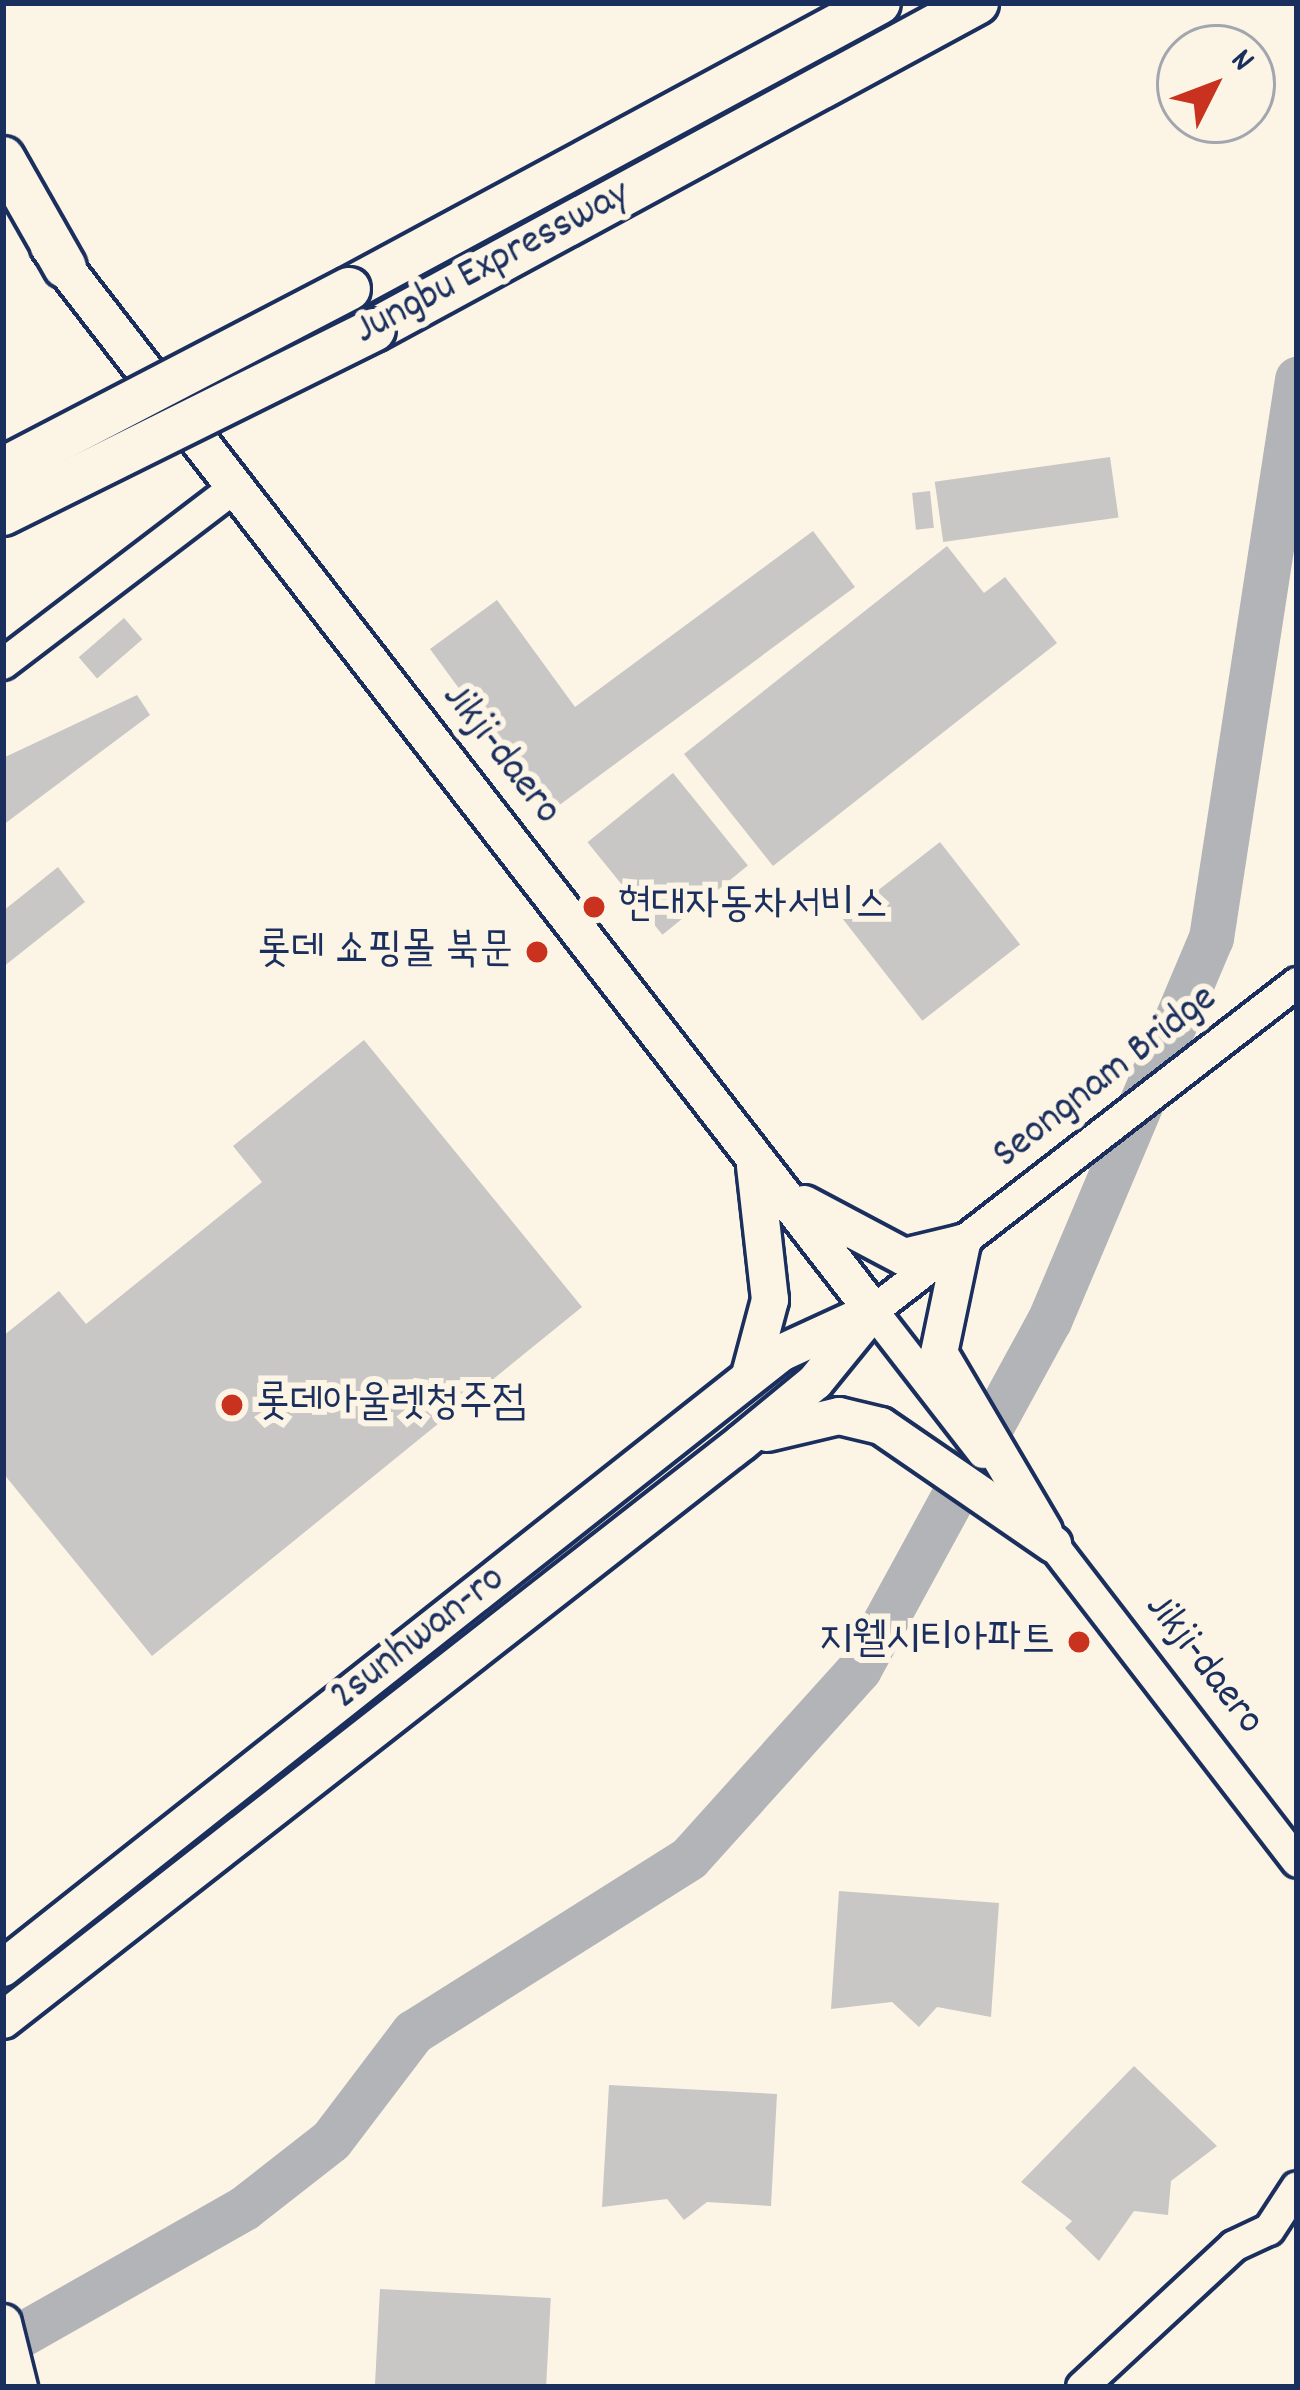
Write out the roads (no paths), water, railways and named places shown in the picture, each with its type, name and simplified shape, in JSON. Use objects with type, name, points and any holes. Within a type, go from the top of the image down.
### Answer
[{"type":"highway","name":"Jungbu Expressway","points":[[3,469],[880,3]]},
{"type":"highway","name":"Jungbu Expressway","points":[[3,514],[374,330],[977,3]]},
{"type":"highway","points":[[3,158],[65,268]]},
{"type":"main road","name":"Jikji-daero","points":[[3,188],[873,1311]]},
{"type":"main road","points":[[754,1156],[818,1216],[878,1248],[917,1259],[964,1242]]},
{"type":"main road","points":[[747,1380],[769,1337],[770,1300],[754,1156]]},
{"type":"main road","points":[[964,1242],[938,1326],[937,1379],[1042,1529]]},
{"type":"main road","name":"2sunhwan-ro","points":[[3,1968],[19,1949],[747,1380],[873,1311]]},
{"type":"main road","name":"2sunhwan-ro","points":[[3,2020],[741,1443],[815,1382],[873,1311]]},
{"type":"main road","points":[[741,1443],[839,1416],[916,1450],[989,1502],[1042,1529]]},
{"type":"main road","points":[[3,2049],[149,1910]]},
{"type":"main road","points":[[3,2324],[19,2387]]},
{"type":"main road","points":[[3,2361],[19,2387]]},
{"type":"street","points":[[3,664],[235,487]]},
{"type":"street","name":"Seongnam Bridge","points":[[964,1242],[1297,983]]},
{"type":"street","name":"2sunhwan-ro","points":[[873,1311],[964,1242]]},
{"type":"street","name":"Jikji-daero","points":[[873,1311],[937,1379]]},
{"type":"street","name":"Jikji-daero","points":[[1042,1529],[1297,1862]]},
{"type":"street","points":[[1082,2387],[1234,2246],[1269,2230],[1297,2187]]},
{"type":"street","points":[[3,2349],[19,2387]]},
{"type":"waterway","points":[[3,2345],[244,2208],[331,2140],[413,2032],[689,1858],[859,1669],[1049,1321],[1211,938],[1297,379]]},
{"type":"place","name":"현대자동차서비스","points":[[594,907]]},
{"type":"place","name":"롯데 쇼핑몰 북문","points":[[537,952]]},
{"type":"place","name":"롯데아울렛청주점","points":[[232,1405]]},
{"type":"place","name":"지웰시티아파트","points":[[1079,1642]]}]
